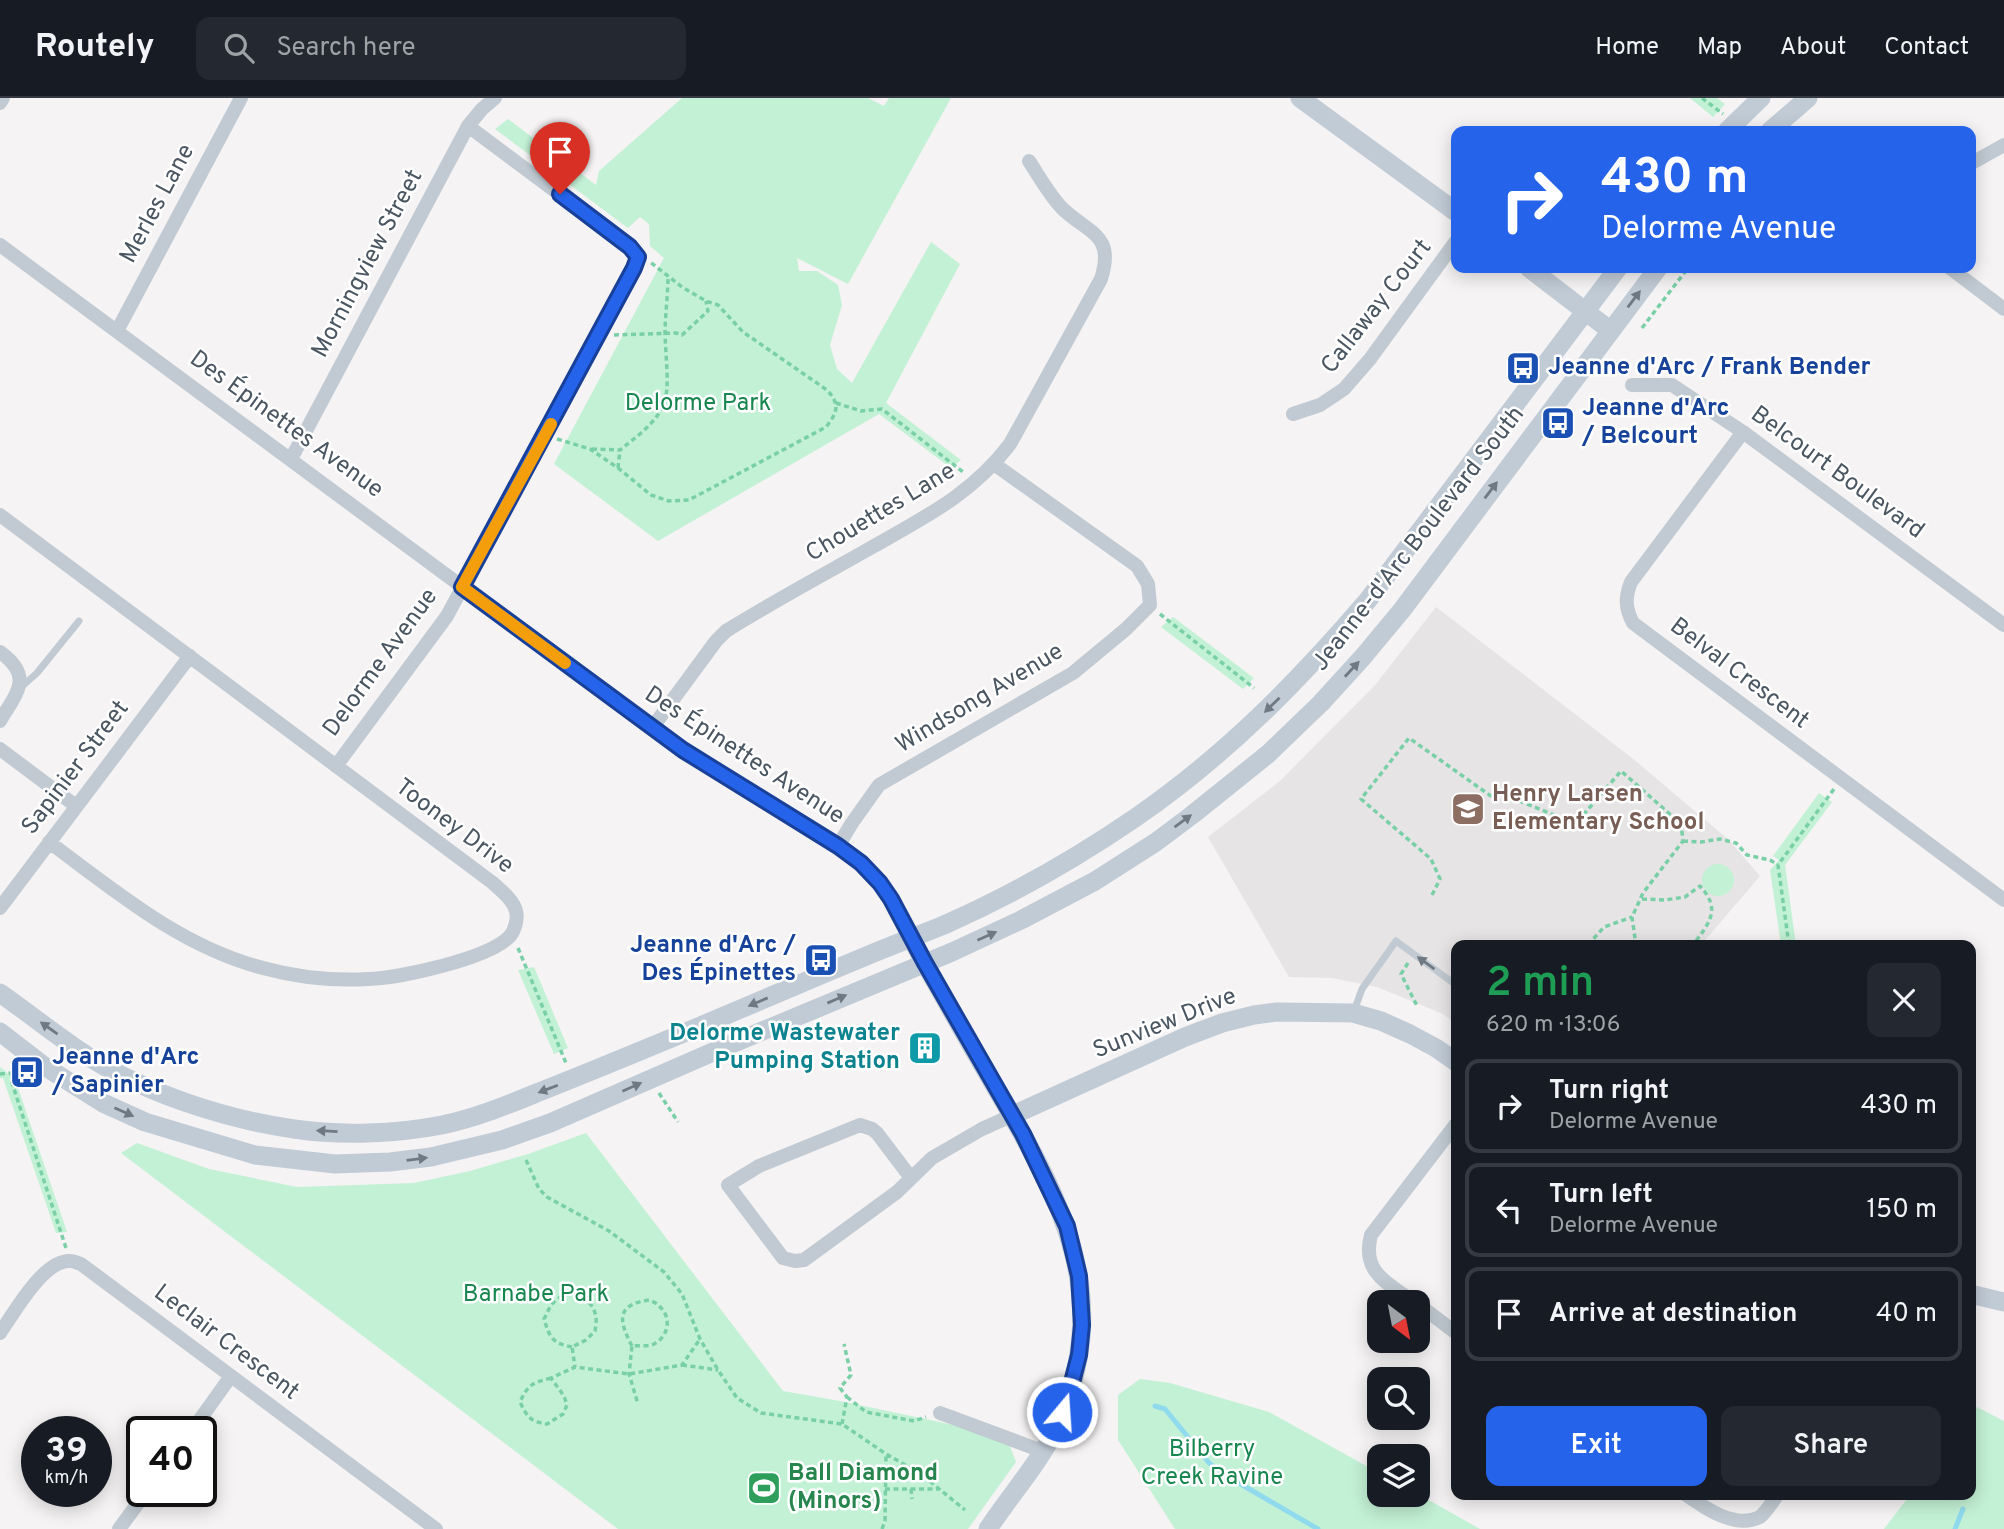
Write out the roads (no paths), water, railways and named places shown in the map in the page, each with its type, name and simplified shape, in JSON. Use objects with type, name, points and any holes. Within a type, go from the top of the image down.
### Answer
[{"type":"main road","points":[[1300,98],[1451,208]]},
{"type":"main road","points":[[1732,126],[1761,98]]},
{"type":"main road","points":[[1776,126],[1808,98]]},
{"type":"main road","points":[[1534,273],[1611,331]]},
{"type":"main road","name":"Jeanne-d'Arc Boulevard South","points":[[0,993],[88,1056],[133,1082],[177,1099],[296,1130],[393,1132],[482,1114],[573,1079],[980,908],[1079,855],[1173,791],[1256,721],[1325,650],[1368,600],[1614,273]]},
{"type":"main road","name":"Jeanne-d'Arc Boulevard South","points":[[0,1032],[44,1066],[103,1103],[145,1122],[256,1155],[335,1164],[390,1162],[431,1157],[502,1140],[550,1123],[1021,920],[1095,881],[1174,828],[1268,754],[1321,702],[1394,620],[1654,273]]},
{"type":"main road","name":"Des Épinettes Avenue","points":[[912,938],[1013,1115],[1054,1196],[1067,1226],[1079,1276],[1082,1325],[1079,1355],[1069,1394],[1055,1429],[1042,1451],[988,1529]]},
{"type":"main road","name":"Sunview Drive","points":[[1013,1115],[1185,1037],[1222,1023],[1277,1012],[1353,1013],[1381,1021],[1410,1034],[1451,1058]]},
{"type":"main road","points":[[1976,1295],[2004,1302]]},
{"type":"street","points":[[0,103],[3,98]]},
{"type":"street","name":"Merles Lane","points":[[117,331],[241,98]]},
{"type":"street","name":"Morningview Street","points":[[291,460],[468,127],[482,108],[495,98]]},
{"type":"street","name":"Delorme Avenue","points":[[336,766],[447,616],[638,257],[622,241],[468,127]]},
{"type":"street","points":[[1976,161],[2004,145]]},
{"type":"street","name":"Chouettes Lane","points":[[652,728],[726,631],[936,511],[995,464],[1010,443],[1101,279],[1105,265],[1104,248],[1096,234],[1063,209],[1029,161]]},
{"type":"street","name":"Des Épinettes Avenue","points":[[0,245],[652,728],[861,863],[891,899],[912,938]]},
{"type":"street","name":"Callaway Court","points":[[1293,414],[1320,405],[1345,389],[1451,248]]},
{"type":"street","points":[[1957,273],[2004,309]]},
{"type":"street","name":"Belcourt Boulevard","points":[[1632,385],[1672,385],[1743,432],[2004,625]]},
{"type":"street","name":"Belval Crescent","points":[[1743,432],[1632,582],[1626,603],[1633,623],[2004,900]]},
{"type":"street","name":"Windsong Avenue","points":[[838,846],[879,785],[1073,673],[1126,629],[1150,605],[1149,583],[1137,566],[995,464]]},
{"type":"street","name":"Tooney Drive","points":[[0,516],[492,883],[511,899],[516,920],[510,935],[491,949],[430,969],[369,979],[287,974],[236,960],[191,941],[141,909],[49,842]]},
{"type":"street","points":[[0,652],[17,667],[20,677],[19,689],[0,721]]},
{"type":"street","name":"Sapinier Street","points":[[0,908],[190,656]]},
{"type":"street","points":[[0,749],[76,806]]},
{"type":"street","points":[[911,1178],[877,1133],[860,1125],[759,1166],[727,1185],[783,1258],[804,1260],[897,1192],[932,1158],[982,1129],[1013,1115]]},
{"type":"street","points":[[1398,1290],[1376,1274],[1369,1262],[1367,1249],[1371,1235],[1451,1131]]},
{"type":"street","name":"Leclair Crescent","points":[[0,1333],[46,1271],[69,1261],[90,1269],[436,1529]]},
{"type":"street","points":[[1430,1314],[1451,1329]]},
{"type":"street","points":[[202,1416],[231,1376]]},
{"type":"street","points":[[940,1413],[1042,1451]]},
{"type":"street","points":[[1694,1500],[1722,1520],[1743,1525],[1761,1516],[1773,1500]]},
{"type":"street","points":[[119,1529],[135,1507]]},
{"type":"lane","points":[[19,689],[37,673],[79,621]]},
{"type":"lane","points":[[1353,1013],[1362,989],[1396,942],[1451,981]]},
{"type":"waterway","points":[[1155,1406],[1165,1409],[1210,1464],[1318,1529]]},
{"type":"waterway","points":[[1955,1529],[1963,1509]]},
{"type":"place","name":"Jeanne d'Arc / Frank Bender","points":[[1523,368]]},
{"type":"place","name":"Jeanne d'Arc / Belcourt","points":[[1558,423]]},
{"type":"place","name":"Henry Larsen Elementary School","points":[[1468,809]]},
{"type":"place","name":"Jeanne d'Arc / Des Épinettes","points":[[821,960]]},
{"type":"place","name":"Delorme Wastewater Pumping Station","points":[[925,1048]]},
{"type":"place","name":"Jeanne d'Arc / Sapinier","points":[[27,1072]]},
{"type":"place","name":"Ball Diamond (Minors)","points":[[764,1488]]},
{"type":"park label","name":"Delorme Park","points":[[698,404]]},
{"type":"park label","name":"Barnabe Park","points":[[536,1295]]},
{"type":"park label","name":"Bilberry Creek Ravine","points":[[1212,1464]]}]
